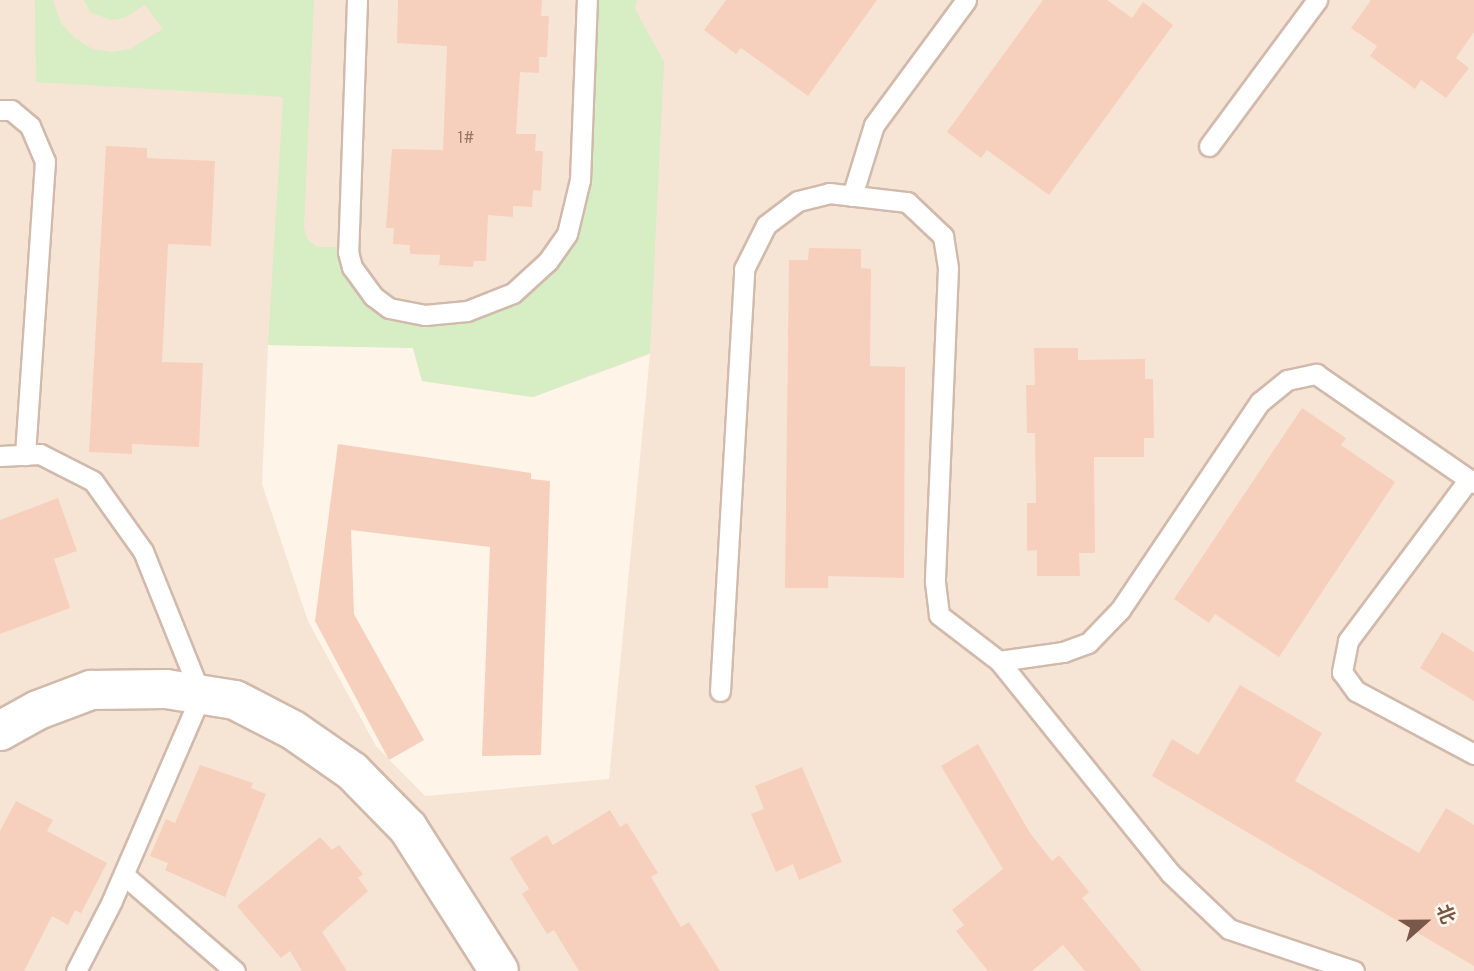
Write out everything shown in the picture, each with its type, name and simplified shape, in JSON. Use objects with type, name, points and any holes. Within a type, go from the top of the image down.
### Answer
[{"type":"street","points":[[0,731],[38,709],[91,690],[166,689],[235,700],[270,718],[352,771],[408,828],[499,971]]},
{"type":"lane","points":[[357,0],[348,252],[356,274],[373,296],[389,308],[425,315],[467,311],[513,293],[548,261],[566,234],[580,180],[587,0]]},
{"type":"lane","points":[[852,196],[874,125],[966,0]]},
{"type":"lane","points":[[1209,146],[1317,0]]},
{"type":"lane","points":[[0,110],[11,110],[30,126],[45,161],[25,455]]},
{"type":"lane","points":[[720,691],[744,269],[766,225],[798,201],[829,193],[907,202],[943,236],[948,268],[935,583],[939,615],[999,661],[1170,873],[1229,929],[1354,971]]},
{"type":"lane","points":[[999,661],[1063,652],[1088,643],[1120,610],[1260,402],[1287,380],[1316,374],[1471,481],[1348,641],[1342,672],[1356,691],[1474,754]]},
{"type":"lane","points":[[0,456],[40,454],[93,481],[143,551],[201,695],[124,875],[76,971]]},
{"type":"lane","points":[[124,875],[235,971]]},
{"type":"shaded area","points":[[0,0],[1474,0],[1474,971],[0,971]],"holes":[[[268,345],[413,348],[422,381],[533,397],[650,354],[609,779],[425,796],[376,746],[308,621],[262,484]]]},
{"type":"green space","points":[[35,0],[53,0],[61,23],[75,38],[92,49],[112,52],[130,49],[163,29],[145,5],[124,18],[111,20],[90,12],[84,0],[314,0],[304,229],[308,240],[317,247],[337,247],[347,280],[374,309],[394,321],[443,326],[469,322],[513,304],[545,279],[577,238],[590,187],[599,0],[637,0],[635,9],[664,62],[650,353],[533,397],[422,381],[413,348],[268,345],[283,97],[36,82]]},
{"type":"building","points":[[398,0],[542,0],[541,16],[549,16],[547,57],[539,57],[539,73],[520,72],[516,134],[536,134],[535,151],[543,151],[541,191],[533,190],[532,207],[513,206],[513,217],[488,215],[486,261],[474,261],[473,267],[439,265],[440,255],[410,254],[410,245],[393,244],[394,228],[386,228],[392,149],[443,150],[447,46],[397,43]]},
{"type":"building","points":[[726,0],[877,0],[808,96],[741,48],[736,54],[704,30]]},
{"type":"building","points":[[1043,0],[1107,0],[1132,18],[1143,2],[1173,25],[1049,195],[987,150],[981,158],[947,132]]},
{"type":"building","points":[[1371,0],[1474,0],[1474,32],[1456,58],[1469,68],[1446,98],[1421,80],[1415,89],[1370,56],[1377,46],[1351,28]]},
{"type":"building","points":[[106,146],[147,148],[147,158],[215,161],[211,246],[168,244],[162,362],[203,363],[199,447],[132,444],[132,454],[89,452]]},
{"type":"building","points":[[809,248],[861,249],[861,268],[871,269],[870,366],[905,367],[904,578],[828,576],[828,588],[785,588],[789,260],[808,260]]},
{"type":"building","points":[[1034,348],[1078,348],[1078,360],[1145,359],[1145,379],[1153,379],[1154,438],[1144,438],[1144,457],[1094,457],[1095,553],[1079,553],[1080,576],[1037,576],[1037,550],[1027,551],[1027,503],[1036,503],[1035,433],[1027,433],[1026,385],[1035,385]]},
{"type":"building","points":[[1302,408],[1346,438],[1341,445],[1395,482],[1279,657],[1215,614],[1209,623],[1174,599]]},
{"type":"building","points":[[338,444],[531,473],[531,479],[550,481],[541,755],[482,756],[490,547],[351,530],[354,614],[424,740],[389,760],[315,621]]},
{"type":"building","points":[[58,498],[77,551],[54,559],[70,608],[0,634],[0,520]]},
{"type":"building","points":[[1442,632],[1474,652],[1474,701],[1420,668]]},
{"type":"building","points":[[1240,685],[1322,733],[1295,781],[1419,853],[1446,808],[1474,825],[1474,966],[1152,776],[1172,739],[1198,755]]},
{"type":"building","points":[[978,744],[1030,833],[1052,861],[1059,855],[1089,892],[1082,898],[1142,971],[1085,971],[1063,945],[1032,971],[988,971],[956,931],[964,925],[952,910],[1003,869],[941,766]]},
{"type":"building","points":[[200,765],[253,783],[251,788],[266,794],[225,897],[165,870],[168,863],[150,856],[166,819],[175,823]]},
{"type":"building","points":[[802,767],[842,862],[799,880],[793,864],[776,872],[751,814],[764,809],[755,786]]},
{"type":"building","points":[[16,801],[53,820],[47,831],[107,863],[81,913],[75,910],[68,925],[52,916],[24,971],[0,971],[0,831]]},
{"type":"building","points":[[610,810],[620,827],[627,823],[658,873],[651,877],[681,927],[689,922],[720,971],[579,971],[554,930],[547,934],[522,894],[529,889],[510,858],[547,835],[553,845]]},
{"type":"building","points":[[320,837],[332,850],[339,845],[363,874],[358,878],[368,891],[322,932],[347,971],[302,971],[290,951],[281,958],[237,906]]}]
